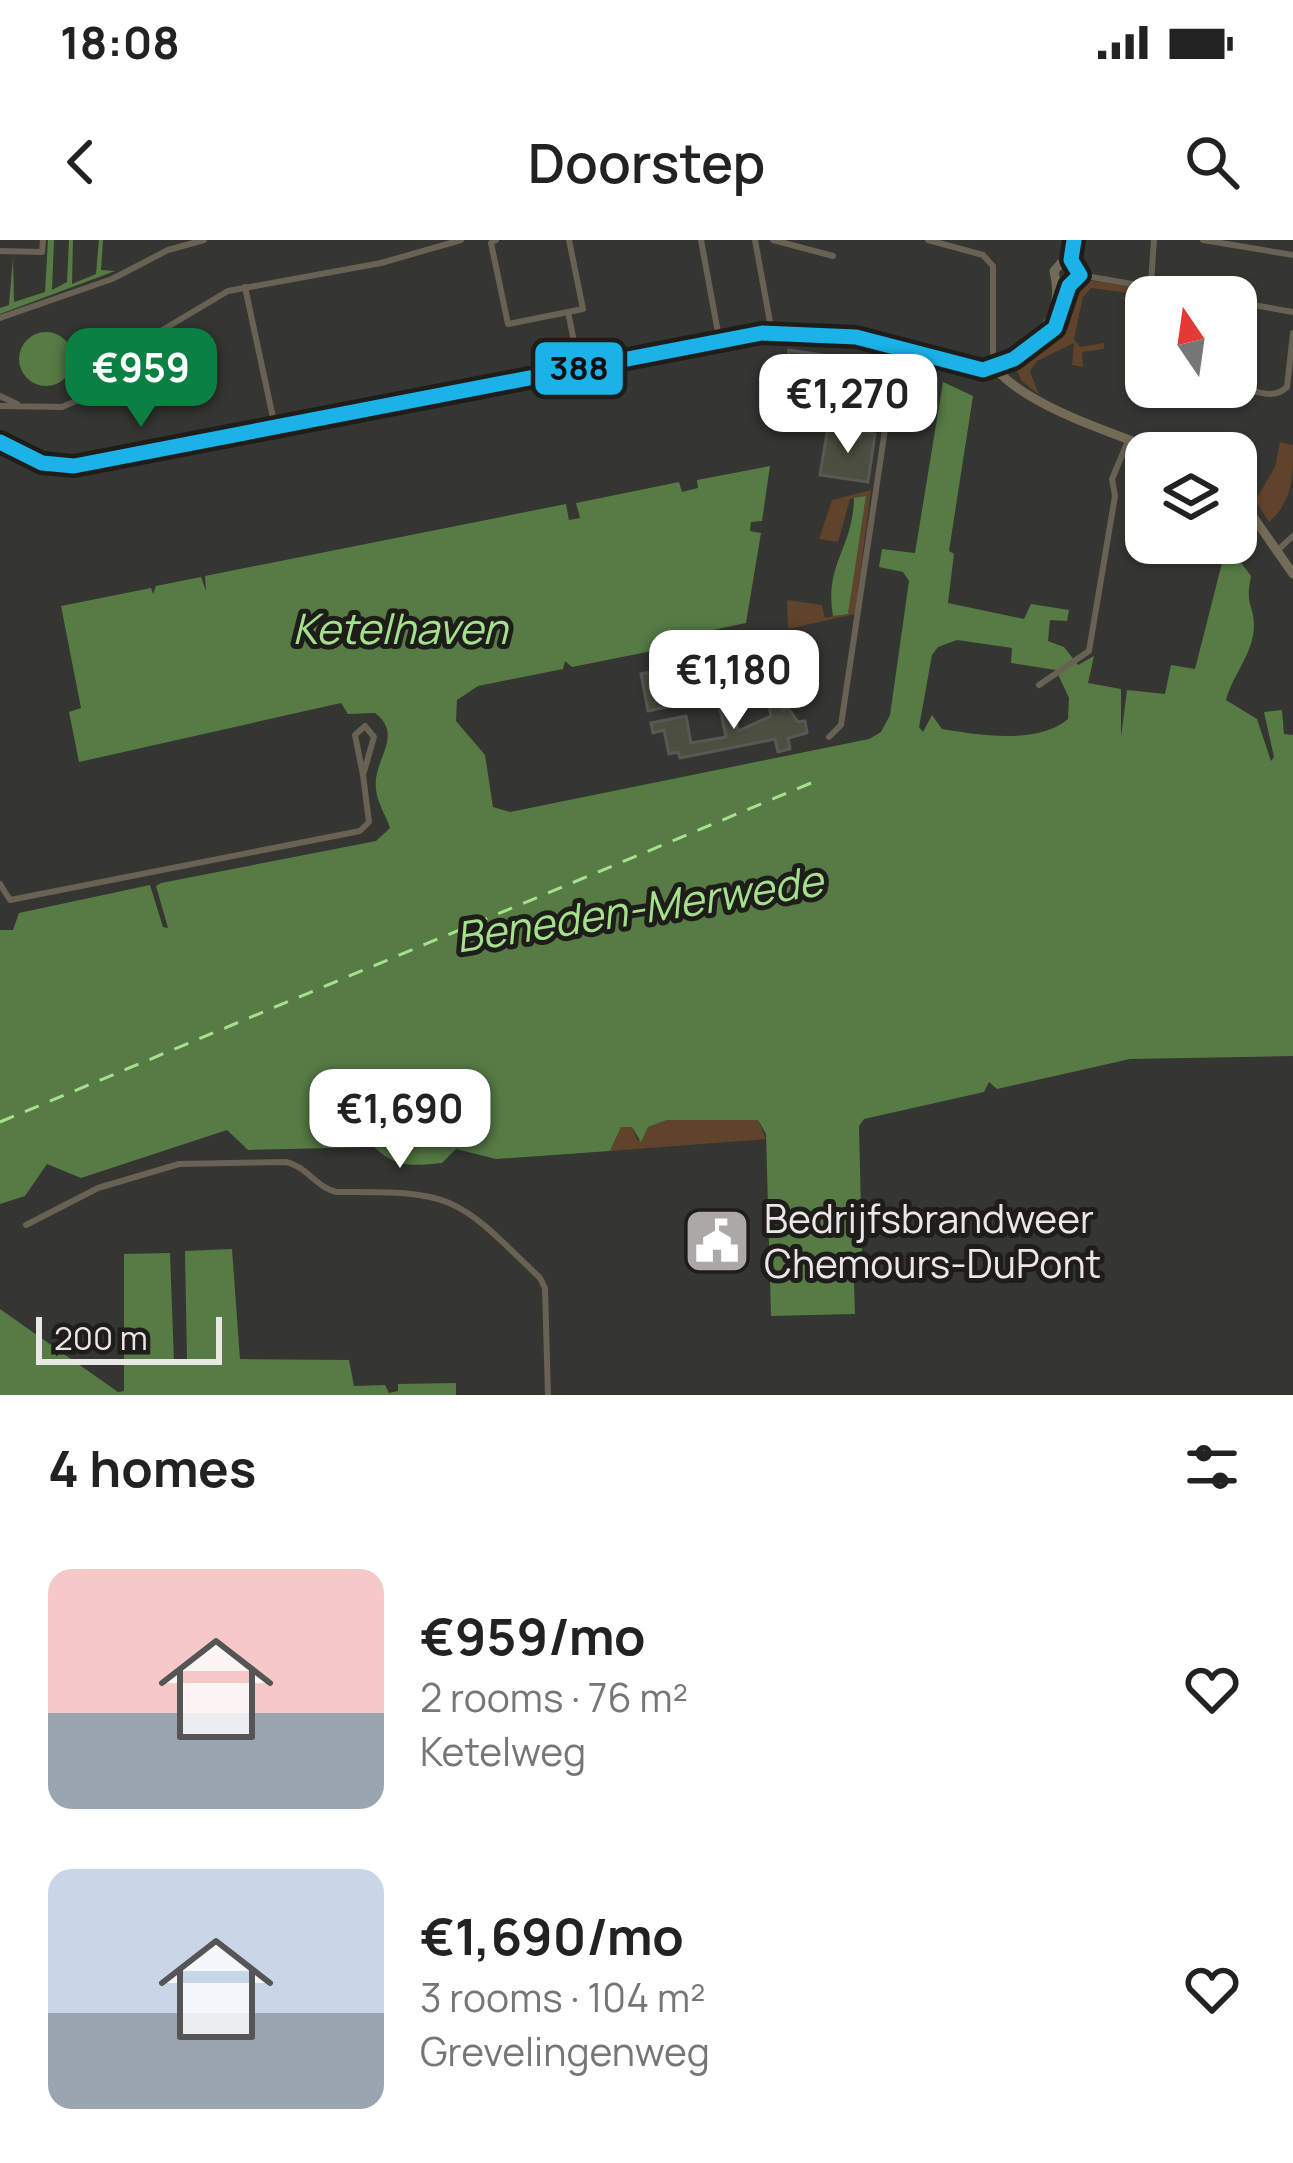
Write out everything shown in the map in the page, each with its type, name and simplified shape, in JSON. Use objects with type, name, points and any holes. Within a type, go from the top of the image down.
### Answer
[{"type":"street","points":[[0,250],[42,252],[43,240]]},
{"type":"street","points":[[0,317],[112,280],[168,250],[204,240]]},
{"type":"street","points":[[0,406],[62,407],[97,392],[159,332],[214,297],[245,287],[381,263],[461,240]]},
{"type":"street","points":[[496,240],[491,242],[508,324],[583,309],[569,240]]},
{"type":"street","points":[[701,240],[719,338]]},
{"type":"street","points":[[755,240],[772,333]]},
{"type":"street","points":[[773,240],[833,256]]},
{"type":"street","points":[[928,240],[983,255],[995,275],[994,365]]},
{"type":"street","points":[[1064,285],[1054,271],[1068,260],[1071,240]]},
{"type":"street","points":[[1152,276],[1154,240]]},
{"type":"street","points":[[1203,240],[1293,255]]},
{"type":"street","points":[[1068,260],[1080,275],[1125,286]]},
{"type":"street","points":[[0,442],[42,464],[74,466],[719,338],[772,333],[817,332],[898,345],[966,366],[994,365],[1055,328],[1064,285],[1080,275]]},
{"type":"street","points":[[245,287],[275,427]]},
{"type":"street","points":[[1257,306],[1293,312]]},
{"type":"street","points":[[568,312],[579,366]]},
{"type":"street","points":[[1257,391],[1273,395],[1287,387],[1293,333]]},
{"type":"street","points":[[829,736],[842,725],[898,345]]},
{"type":"street","points":[[994,365],[1028,394],[1125,440]]},
{"type":"street","points":[[0,396],[16,404]]},
{"type":"street","points":[[1039,685],[1089,651],[1115,496],[1112,479],[1125,448]]},
{"type":"street","points":[[1257,523],[1293,574]]},
{"type":"street","points":[[1276,551],[1293,536]]},
{"type":"street","points":[[1,889],[10,900],[360,830],[367,827],[370,813],[355,735],[365,726],[374,737],[363,775]]},
{"type":"street","points":[[26,1225],[98,1188],[181,1164],[286,1162],[297,1165],[326,1190],[437,1196],[469,1211],[540,1278],[545,1288],[548,1395]]},
{"type":"shaded area","points":[[1088,280],[1125,286],[1125,293],[1091,288],[1083,297],[1074,339],[1080,347],[1104,343],[1104,349],[1082,352],[1083,367],[1072,365],[1074,343],[1037,361],[1030,371],[1039,395],[1021,380],[1016,368],[1065,328],[1076,295]]},
{"type":"shaded area","points":[[1280,442],[1293,445],[1287,497],[1269,522],[1257,498],[1275,467]]},
{"type":"shaded area","points":[[871,490],[855,614],[788,629],[787,600],[822,605],[825,618],[848,613],[866,496],[850,499],[838,542],[819,539],[832,500]]},
{"type":"shaded area","points":[[667,1120],[758,1120],[766,1139],[610,1151],[621,1127],[632,1127],[638,1141],[648,1127]]},
{"type":"water","points":[[48,240],[54,240],[52,290],[67,282],[69,240],[73,240],[72,284],[96,274],[99,240],[103,240],[101,270],[115,271],[0,314],[0,308],[9,305],[13,258],[14,302],[45,292]]},
{"type":"water","points":[[46,332],[65,340],[73,359],[65,378],[46,386],[27,378],[19,359],[27,340]]},
{"type":"water","points":[[943,382],[973,396],[949,551],[954,554],[948,603],[1024,619],[1031,604],[1069,610],[1067,621],[1050,620],[1048,641],[1064,647],[1078,665],[1094,656],[1088,683],[1121,689],[1121,737],[1127,690],[1165,694],[1171,665],[1195,669],[1222,564],[1242,564],[1251,576],[1253,635],[1226,700],[1257,719],[1271,761],[1264,712],[1282,710],[1284,734],[1293,735],[1293,1056],[1130,1059],[997,1089],[989,1082],[984,1092],[864,1119],[859,1126],[862,1253],[853,1254],[855,1314],[771,1316],[766,1134],[758,1120],[667,1120],[648,1127],[641,1142],[632,1127],[621,1127],[610,1151],[496,1159],[456,1149],[442,1163],[422,1165],[397,1162],[374,1147],[248,1150],[227,1130],[81,1178],[47,1164],[25,1196],[0,1204],[0,930],[13,930],[19,913],[150,885],[163,927],[168,928],[156,886],[161,883],[376,841],[390,828],[376,789],[387,730],[375,713],[348,714],[341,703],[79,762],[69,712],[81,708],[61,606],[151,588],[153,594],[156,586],[201,577],[206,591],[205,576],[566,504],[569,520],[580,518],[576,503],[679,482],[682,492],[698,488],[697,480],[770,466],[762,521],[751,522],[750,531],[761,533],[746,623],[666,640],[667,648],[572,667],[565,661],[563,669],[478,686],[457,700],[456,721],[485,755],[493,807],[510,812],[869,739],[881,732],[890,715],[909,581],[903,572],[879,567],[882,549],[915,553]],"holes":[[[957,640],[1012,648],[1011,663],[1056,670],[1069,698],[1068,719],[1041,732],[1007,736],[942,729],[932,715],[923,732],[919,727],[932,655],[938,647]]]},
{"type":"water","points":[[866,496],[848,614],[833,616],[832,583],[854,498]]},
{"type":"water","points":[[232,1249],[240,1359],[349,1360],[354,1386],[385,1385],[389,1393],[398,1391],[398,1384],[456,1383],[456,1395],[0,1395],[0,1309],[118,1392],[124,1391],[124,1254],[170,1253],[174,1362],[187,1362],[185,1251]]},
{"type":"building","points":[[789,350],[869,362],[863,407],[848,404],[850,397],[836,403],[782,394]]},
{"type":"building","points":[[828,427],[860,438],[861,432],[875,434],[868,482],[820,475]]},
{"type":"building","points":[[771,648],[778,684],[648,711],[641,674]]},
{"type":"building","points":[[780,697],[783,710],[788,708],[798,722],[805,721],[807,733],[788,738],[790,749],[778,752],[775,739],[680,758],[678,752],[669,754],[664,730],[653,733],[651,723],[686,716],[691,743],[726,737],[720,709],[733,707],[738,731],[771,716],[768,700]]},
{"type":"ferry route","points":[[0,1122],[811,783],[810,774]]},
{"type":"transit line","name":"388","points":[[0,442],[42,463],[74,466],[762,333],[856,337],[983,370],[1014,359],[1055,328],[1069,286],[1080,275],[1071,260],[1074,240]]},
{"type":"place","name":"Bedrijfsbrandweer Chemours-DuPont","points":[[717,1241]]},
{"type":"water label","name":"Ketelhaven","points":[[400,629]]},
{"type":"water label","name":"Beneden-Merwede","points":[[639,909]]}]
